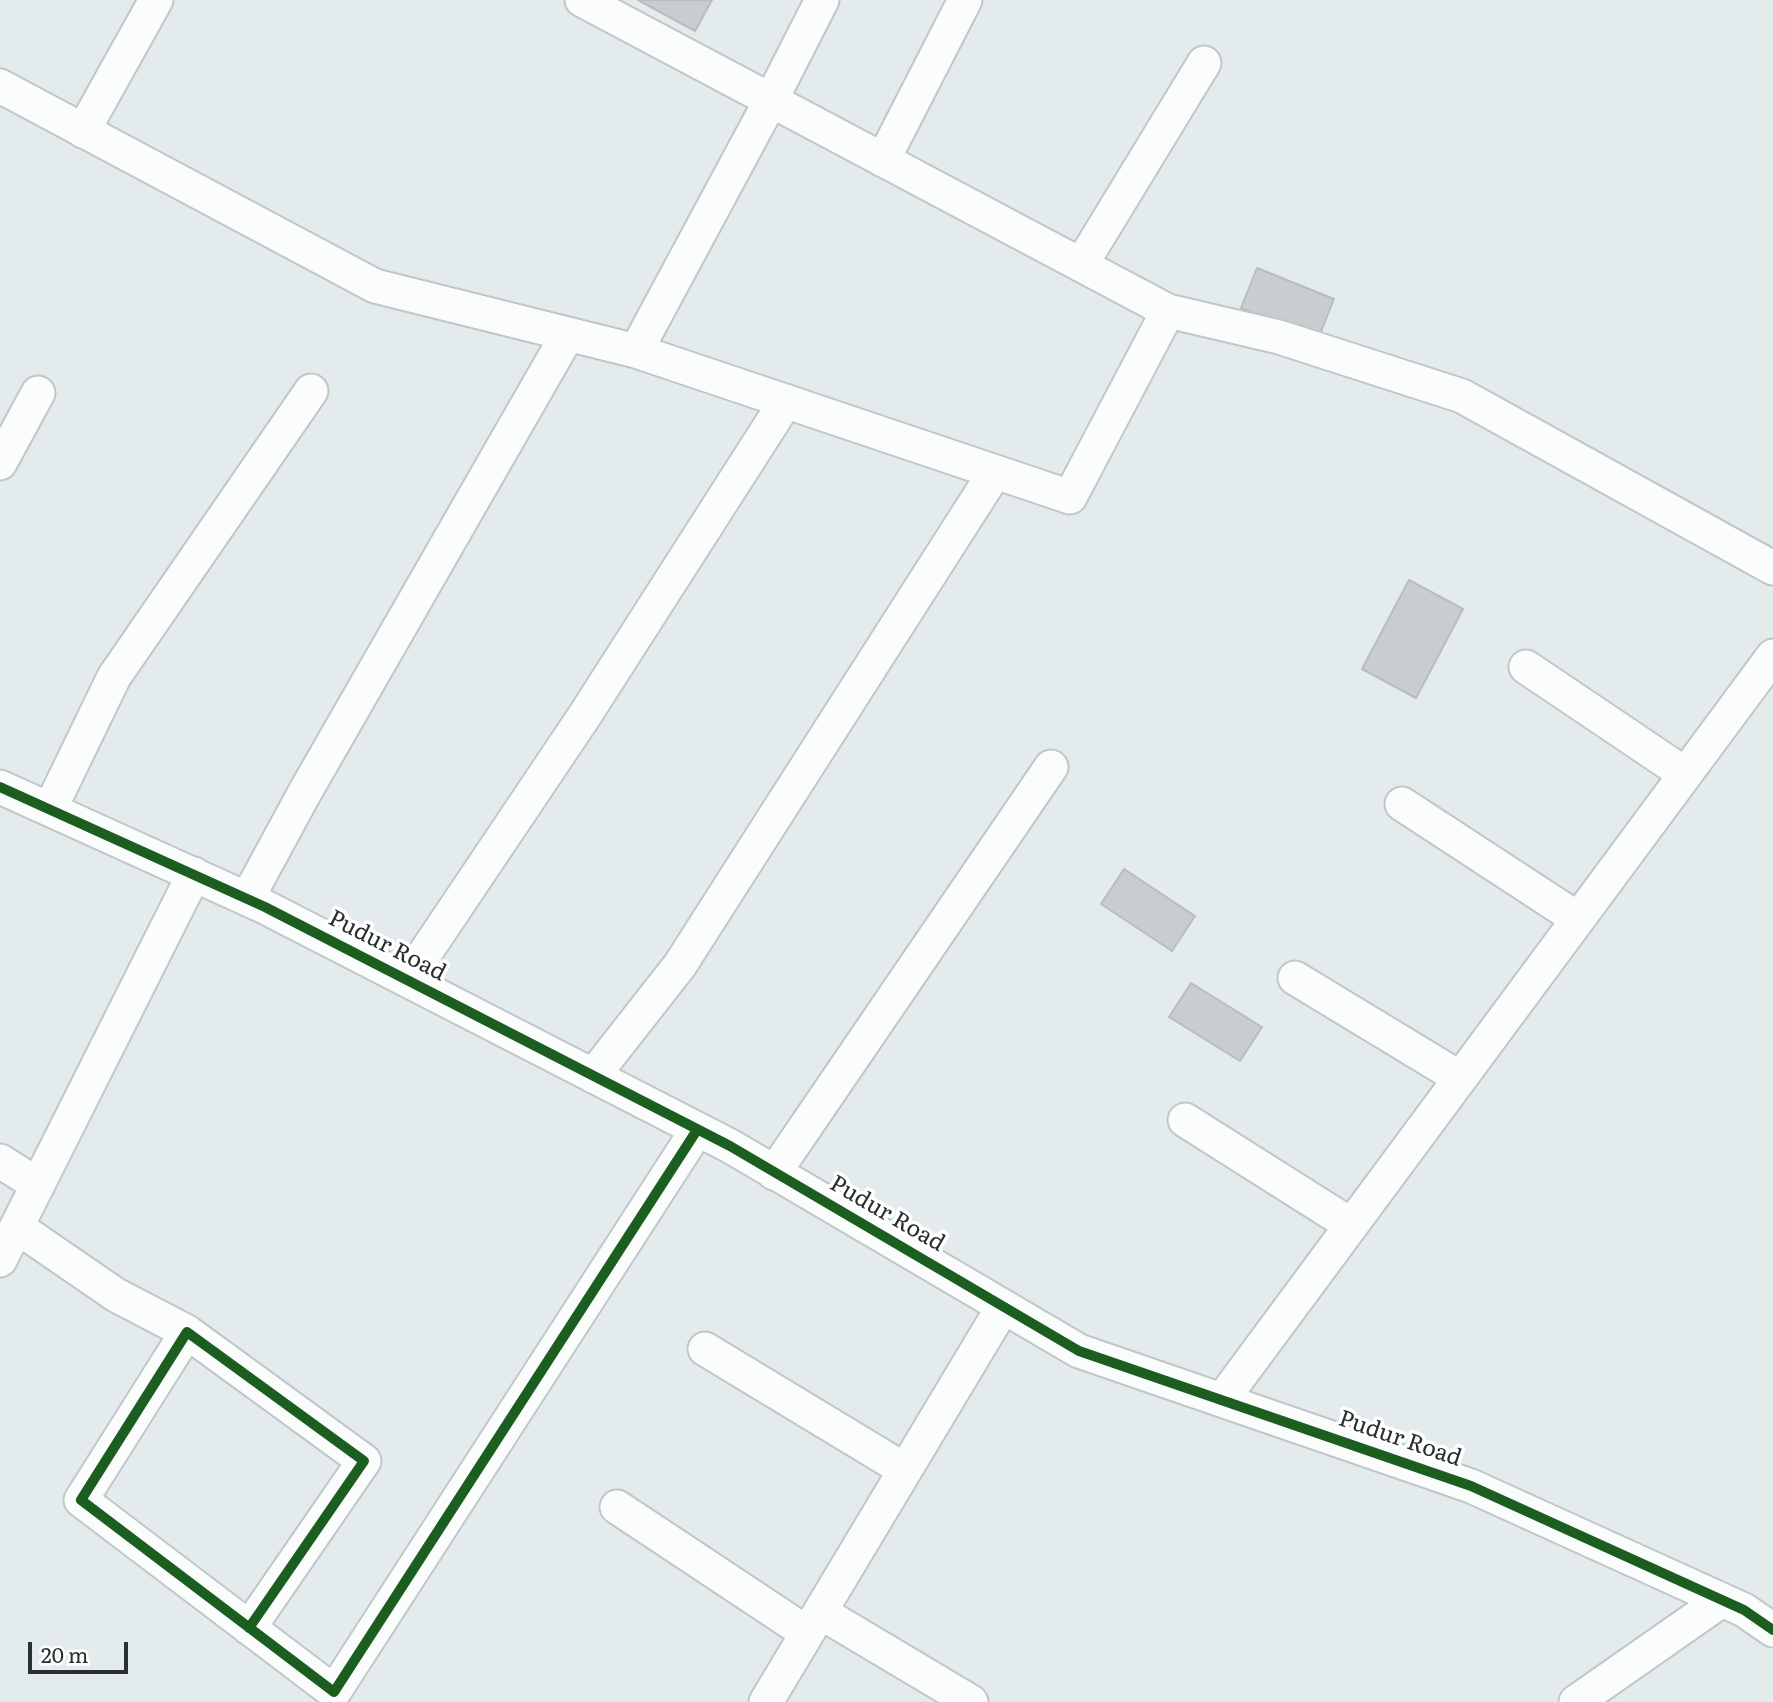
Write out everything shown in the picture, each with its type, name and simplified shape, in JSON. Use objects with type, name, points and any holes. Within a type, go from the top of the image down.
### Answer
[{"type":"street","points":[[83,131],[156,0]]},
{"type":"street","points":[[582,0],[1168,311],[1279,337],[1462,396],[1773,568]]},
{"type":"street","points":[[636,351],[822,0]]},
{"type":"street","points":[[883,160],[965,0]]},
{"type":"street","points":[[1081,265],[1204,63]]},
{"type":"street","points":[[0,86],[375,286],[636,351],[1070,497],[1168,311]]},
{"type":"street","points":[[247,899],[305,792],[568,334]]},
{"type":"street","points":[[50,809],[114,677],[311,391]]},
{"type":"street","points":[[0,463],[38,393]]},
{"type":"street","points":[[407,980],[584,715],[786,401]]},
{"type":"street","points":[[593,1076],[680,965],[995,472]]},
{"type":"street","points":[[1222,1400],[1773,656]]},
{"type":"street","points":[[1526,667],[1685,774]]},
{"type":"street","points":[[774,1172],[1051,767]]},
{"type":"street","name":"Pudur Road","points":[[0,787],[247,899],[697,1130],[774,1172],[1079,1351],[1471,1486],[1744,1610],[1773,1630]]},
{"type":"street","points":[[1402,804],[1578,919]]},
{"type":"street","points":[[0,1260],[194,874]]},
{"type":"street","points":[[1295,978],[1460,1078]]},
{"type":"street","points":[[1185,1120],[1351,1225]]},
{"type":"street","points":[[187,1332],[80,1500],[334,1692],[697,1130]]},
{"type":"street","points":[[0,1161],[38,1185]]},
{"type":"street","points":[[17,1227],[116,1295],[187,1332],[364,1461],[249,1628]]},
{"type":"street","points":[[766,1702],[1003,1307]]},
{"type":"street","points":[[705,1349],[905,1470]]},
{"type":"street","points":[[617,1507],[814,1623],[971,1702]]},
{"type":"street","points":[[1576,1702],[1723,1600]]},
{"type":"building","points":[[638,0],[712,0],[695,31]]},
{"type":"building","points":[[1257,268],[1334,299],[1318,339],[1241,308]]},
{"type":"building","points":[[1409,580],[1463,609],[1416,698],[1362,669]]},
{"type":"building","points":[[1124,869],[1195,916],[1172,951],[1101,904]]},
{"type":"building","points":[[1191,983],[1262,1027],[1240,1061],[1169,1017]]},
{"type":"cycle path","points":[[0,787],[265,907],[730,1146],[1079,1351],[1471,1486],[1744,1610],[1773,1630]]},
{"type":"cycle path","points":[[249,1628],[364,1461],[187,1332],[81,1500],[334,1692],[697,1130]]}]
